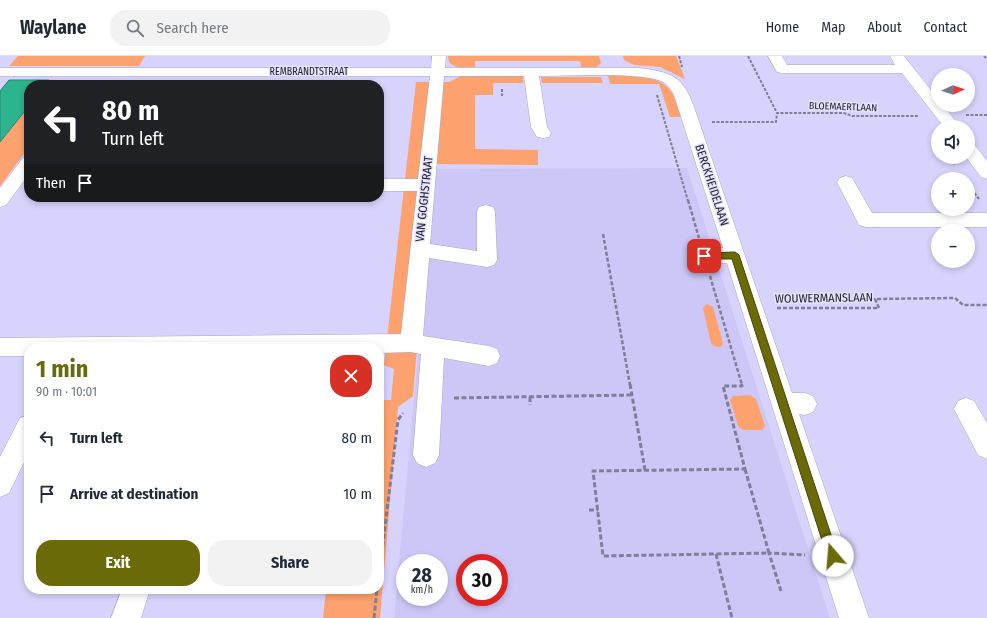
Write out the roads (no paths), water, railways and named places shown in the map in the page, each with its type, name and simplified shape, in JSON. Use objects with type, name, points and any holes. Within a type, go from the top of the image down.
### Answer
[{"type":"street","points":[[138,72],[148,56]]},
{"type":"street","points":[[614,56],[617,72]]},
{"type":"street","points":[[775,56],[782,69],[906,69]]},
{"type":"street","points":[[896,56],[946,120]]},
{"type":"street","name":"REMBRANDTSTRAAT","points":[[1,66],[95,72],[138,72],[438,64],[531,72],[617,72]]},
{"type":"street","name":"VAN GOGHSTRAAT","points":[[410,343],[438,64]]},
{"type":"street","points":[[89,80],[95,72]]},
{"type":"street","points":[[531,72],[539,127],[543,133]]},
{"type":"street","name":"BERCKHEIDELAAN","points":[[617,72],[649,73],[668,79],[680,89],[718,181],[735,255],[794,403],[854,618]]},
{"type":"street","points":[[975,157],[987,173]]},
{"type":"street","points":[[4,196],[24,169]]},
{"type":"street","points":[[846,182],[866,220],[985,212]]},
{"type":"street","points":[[384,185],[425,185]]},
{"type":"street","points":[[4,196],[24,192]]},
{"type":"street","points":[[419,249],[487,260],[486,212]]},
{"type":"street","points":[[704,256],[735,255]]},
{"type":"street","points":[[384,344],[410,343],[489,356]]},
{"type":"street","points":[[0,347],[24,347]]},
{"type":"street","points":[[426,455],[433,347]]},
{"type":"street","points":[[966,409],[987,447]]},
{"type":"street","points":[[0,484],[24,436]]},
{"type":"street","points":[[126,618],[134,594]]}]
